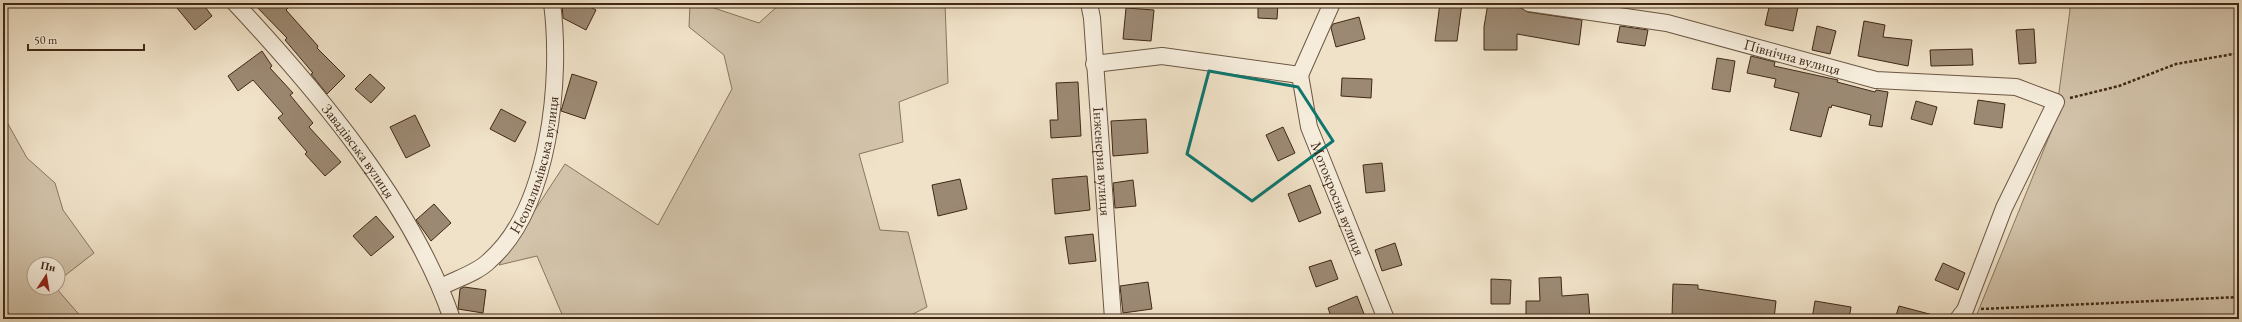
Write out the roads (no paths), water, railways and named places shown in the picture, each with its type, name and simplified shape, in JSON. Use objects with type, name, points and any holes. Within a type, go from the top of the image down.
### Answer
[{"type":"street","name":"Завадівська вулиця","points":[[235,3],[333,116],[402,213],[441,288],[452,319]]},
{"type":"street","name":"Неопалимівська вулиця","points":[[441,288],[489,262],[515,234],[540,172],[553,103],[556,32],[552,3]]},
{"type":"street","name":"Інженерна вулиця","points":[[1089,3],[1092,18],[1094,64],[1113,319]]},
{"type":"street","points":[[1094,64],[1162,56],[1300,75],[1332,3]]},
{"type":"street","name":"Північна вулиця","points":[[1529,3],[1667,23],[1876,80],[2016,87],[2056,102],[2004,208],[1962,314]]},
{"type":"street","name":"Мотокросна вулиця","points":[[1300,75],[1309,127],[1386,319]]}]
